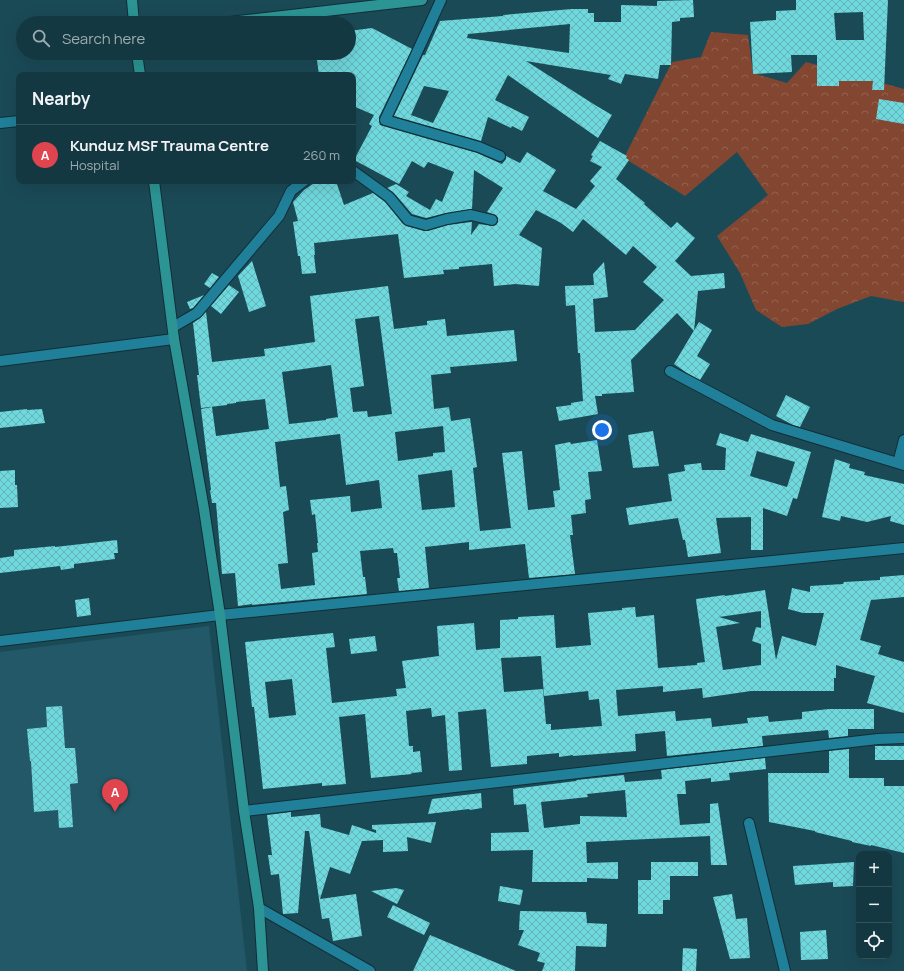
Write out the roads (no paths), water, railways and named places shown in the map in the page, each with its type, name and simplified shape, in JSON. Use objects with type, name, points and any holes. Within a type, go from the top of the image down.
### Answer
[{"type":"street","points":[[132,0],[133,16]]},
{"type":"street","points":[[275,16],[382,2],[422,0]]},
{"type":"street","points":[[440,0],[414,61],[385,120],[479,147],[500,156]]},
{"type":"street","points":[[138,60],[140,72]]},
{"type":"street","points":[[0,123],[16,121]]},
{"type":"street","points":[[356,173],[389,197],[408,220],[426,225],[471,214],[492,220]]},
{"type":"street","points":[[154,184],[174,339],[204,509],[220,615],[244,811],[259,908],[263,971]]},
{"type":"street","points":[[173,327],[197,313],[279,216],[291,191],[300,184]]},
{"type":"street","points":[[0,361],[174,339]]},
{"type":"street","points":[[670,371],[772,425],[901,464],[904,440]]},
{"type":"street","points":[[0,641],[220,615],[904,548]]},
{"type":"street","points":[[244,811],[878,739],[904,738]]},
{"type":"street","points":[[750,823],[785,971]]},
{"type":"street","points":[[259,908],[370,971]]},
{"type":"place","name":"Kunduz MSF Trauma Centre","points":[[115,812]]}]
